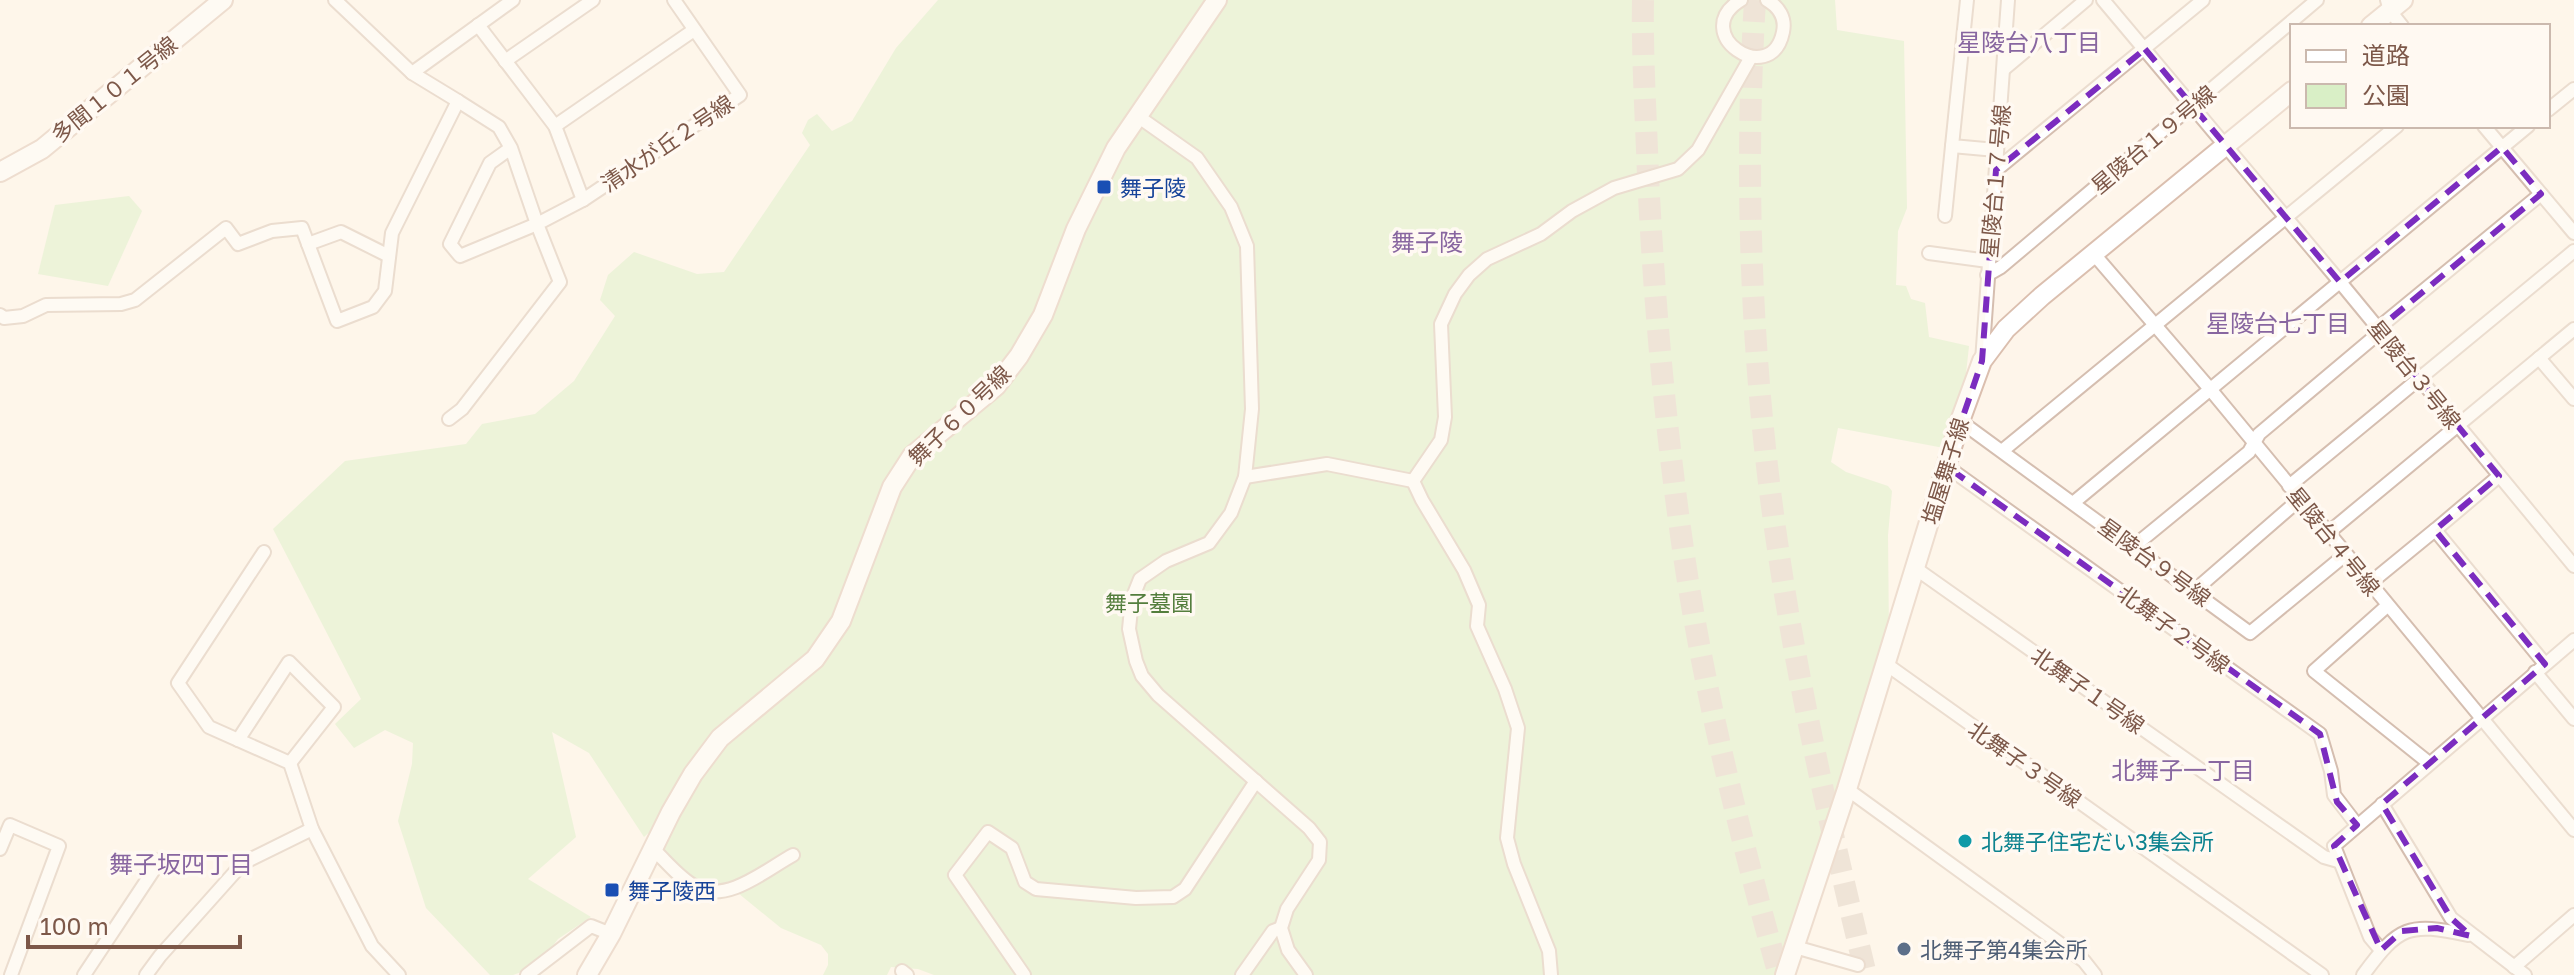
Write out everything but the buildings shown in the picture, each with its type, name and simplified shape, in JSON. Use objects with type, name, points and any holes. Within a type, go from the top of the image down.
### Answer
[{"type":"street","name":"多聞１０１号線","points":[[0,172],[42,149],[223,0]]},
{"type":"street","points":[[335,0],[412,73],[499,127],[511,148],[560,282],[462,409],[449,419]]},
{"type":"street","points":[[412,73],[513,0]]},
{"type":"street","points":[[505,61],[593,0]]},
{"type":"street","name":"清水が丘２号線","points":[[511,148],[490,163],[450,244],[460,256],[537,224],[583,200],[740,95],[674,0]]},
{"type":"street","name":"舞子６０号線","points":[[587,975],[693,774],[720,738],[815,659],[841,621],[892,487],[912,456],[996,386],[1019,356],[1043,315],[1076,229],[1116,148],[1217,0]]},
{"type":"street","points":[[1741,0],[1726,16],[1725,34],[1734,50],[1751,57],[1768,53],[1780,42],[1783,34],[1783,18],[1774,4],[1767,0]]},
{"type":"street","points":[[1945,216],[1967,0]]},
{"type":"street","name":"星陵台１７号線","points":[[1982,361],[2008,0]]},
{"type":"street","points":[[2004,69],[2086,0]]},
{"type":"street","name":"星陵台３号線","points":[[2103,0],[2574,566]]},
{"type":"street","points":[[1996,170],[2203,0]]},
{"type":"street","name":"星陵台１９号線","points":[[1988,268],[2001,267],[2317,0]]},
{"type":"street","points":[[2374,24],[2395,9]]},
{"type":"street","points":[[478,25],[555,126],[583,200]]},
{"type":"street","points":[[555,126],[694,30]]},
{"type":"street","points":[[1413,481],[1441,440],[1445,417],[1441,324],[1455,294],[1469,275],[1487,259],[1541,234],[1572,211],[1614,188],[1678,169],[1698,150],[1751,57]]},
{"type":"street","points":[[2550,108],[2574,89]]},
{"type":"street","name":"塩屋舞子線","points":[[1785,975],[1847,789],[1960,421],[1982,361],[2006,329],[2093,253],[2290,93]]},
{"type":"street","points":[[0,315],[4,318],[23,316],[46,305],[121,304],[135,300],[226,228],[238,244],[272,231],[302,228],[337,321],[373,307],[385,291],[392,233],[458,101]]},
{"type":"street","points":[[1136,115],[1197,158],[1231,207],[1247,246],[1252,409],[1245,477],[1231,513],[1209,543],[1166,561],[1140,579],[1132,599],[1129,629],[1142,676],[1158,695],[1309,828],[1320,842],[1319,860],[1287,909],[1281,928],[1288,950],[1306,975]]},
{"type":"street","points":[[2002,451],[2395,128]]},
{"type":"street","points":[[2486,128],[2574,233]]},
{"type":"street","points":[[2073,503],[2526,128]]},
{"type":"street","points":[[1952,146],[1996,150]]},
{"type":"street","points":[[2133,547],[2249,452],[2259,434],[2541,194]]},
{"type":"street","points":[[308,244],[341,232],[389,256]]},
{"type":"street","points":[[2289,486],[2574,251]]},
{"type":"street","points":[[1929,253],[1988,268]]},
{"type":"street","name":"星陵台４号線","points":[[2093,253],[2210,389],[2574,830]]},
{"type":"street","points":[[2328,533],[2574,329]]},
{"type":"street","points":[[2539,358],[2574,399]]},
{"type":"street","name":"星陵台９号線","points":[[1960,421],[2250,633],[2345,555]]},
{"type":"street","points":[[1245,477],[1327,464],[1413,481]]},
{"type":"street","name":"北舞子２号線","points":[[1946,466],[2320,734],[2331,771],[2334,795],[2357,825]]},
{"type":"street","points":[[2369,584],[2499,476]]},
{"type":"street","points":[[1413,481],[1464,570],[1479,605],[1477,626],[1505,689],[1518,728],[1507,838],[1514,864],[1549,951],[1551,975]]},
{"type":"street","points":[[2194,591],[2300,499]]},
{"type":"street","points":[[2435,530],[2540,668],[2574,719]]},
{"type":"street","points":[[264,552],[178,683],[209,727],[290,763],[312,829],[372,946],[399,975]]},
{"type":"street","name":"北舞子１号線","points":[[1915,568],[2324,857],[2338,861]]},
{"type":"street","points":[[2387,606],[2314,671],[2429,763]]},
{"type":"street","points":[[2381,950],[2370,937],[2334,846],[2574,640]]},
{"type":"street","points":[[238,740],[289,662],[334,707],[290,763]]},
{"type":"street","name":"北舞子３号線","points":[[1886,664],[2322,975]]},
{"type":"street","points":[[1024,975],[955,875],[988,832],[1012,848],[1025,882],[1036,889],[1136,898],[1173,897],[1185,889],[1256,781]]},
{"type":"street","points":[[1847,789],[2084,961],[2095,975]]},
{"type":"street","points":[[2382,804],[2451,918],[2520,971],[2574,915]]},
{"type":"street","points":[[0,849],[10,825],[59,846],[11,975]]},
{"type":"street","points":[[146,975],[243,863],[312,829]]},
{"type":"street","points":[[653,849],[695,887],[708,891],[736,888],[793,855]]},
{"type":"street","points":[[84,975],[161,859]]},
{"type":"street","points":[[527,975],[591,926],[611,934]]},
{"type":"street","points":[[1242,975],[1273,931],[1281,928]]},
{"type":"street","points":[[2363,975],[2381,950],[2402,931],[2437,928],[2471,936]]},
{"type":"street","points":[[1795,947],[1858,965]]},
{"type":"highlighted area","points":[[2145,49],[2340,282],[2502,147],[2541,194],[2378,329],[2499,476],[2435,530],[2545,664],[2382,804],[2451,918],[2471,936],[2437,928],[2402,931],[2381,950],[2334,846],[2357,825],[2337,802],[2320,734],[1946,466],[1982,361],[1996,170]]},
{"type":"green space","name":"舞子墓園","points":[[938,0],[1835,0],[1837,30],[1904,41],[1907,208],[1898,231],[1896,285],[1906,286],[1911,299],[1925,303],[1929,337],[1969,346],[1965,383],[1944,448],[1838,428],[1831,462],[1846,472],[1888,486],[1892,491],[1888,535],[1889,638],[1779,975],[934,975],[918,969],[891,967],[887,975],[823,975],[828,965],[828,954],[821,945],[781,928],[738,893],[700,885],[659,847],[662,821],[644,837],[589,753],[552,732],[576,837],[528,879],[591,917],[558,939],[538,966],[513,975],[490,975],[426,908],[398,821],[412,764],[413,743],[385,730],[354,748],[335,724],[361,699],[273,529],[345,461],[466,444],[482,424],[535,414],[574,381],[615,316],[600,300],[608,275],[634,252],[697,274],[724,272],[810,145],[802,133],[808,120],[817,114],[832,131],[852,121],[896,48]]},
{"type":"green space","points":[[129,196],[142,211],[108,286],[38,274],[55,205]]},
{"type":"tunnel","points":[[1643,0],[1653,270],[1683,549],[1701,657],[1724,764],[1779,975]]},
{"type":"tunnel","points":[[1755,0],[1750,206],[1761,413],[1786,603],[1806,710],[1866,975]]},
{"type":"place","name":"舞子陵","points":[[1104,187]]},
{"type":"place","name":"北舞子住宅だい3集会所","points":[[1965,841]]},
{"type":"place","name":"舞子陵西","points":[[612,890]]},
{"type":"place","name":"北舞子第4集会所","points":[[1904,949]]},
{"type":"district","name":"星陵台八丁目","points":[[2029,41]]},
{"type":"district","name":"舞子陵","points":[[1427,241]]},
{"type":"district","name":"星陵台七丁目","points":[[2278,322]]},
{"type":"district","name":"北舞子一丁目","points":[[2183,769]]},
{"type":"district","name":"舞子坂四丁目","points":[[181,863]]}]
